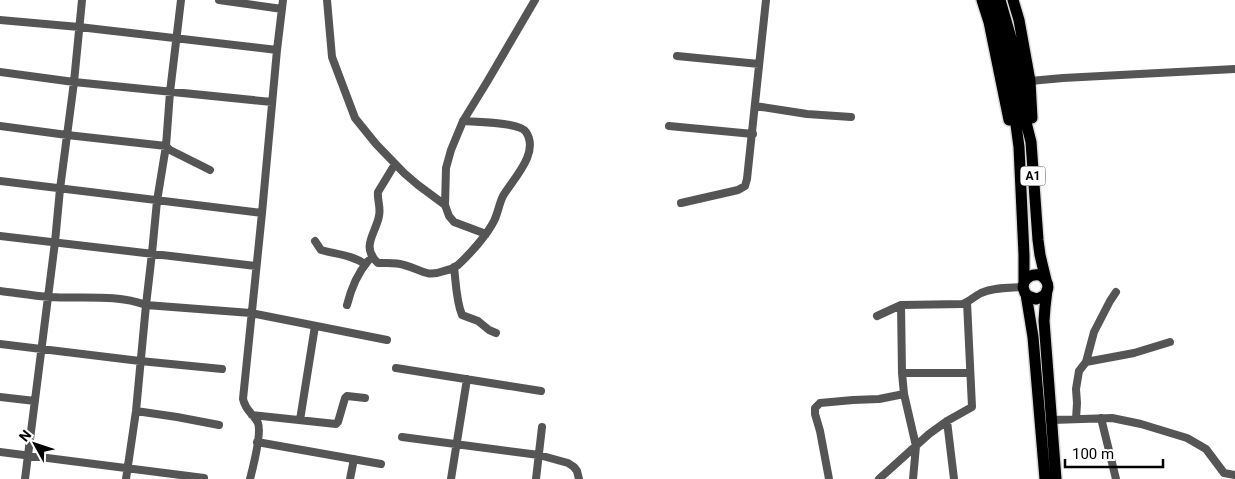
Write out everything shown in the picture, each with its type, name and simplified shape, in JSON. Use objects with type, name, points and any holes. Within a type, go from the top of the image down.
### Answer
[{"type":"highway","points":[[982,0],[989,22],[1007,115],[1019,147]]},
{"type":"highway","name":"A1","points":[[990,0],[1014,72],[1031,142],[1038,240],[1047,285],[1044,322],[1056,479]]},
{"type":"highway","name":"A1","points":[[1000,0],[1011,38],[1019,147],[1024,288],[1033,337],[1044,479]]},
{"type":"highway","points":[[1013,0],[1019,20],[1030,81],[1031,142]]},
{"type":"highway","points":[[1035,274],[1040,275],[1047,285],[1046,294],[1040,298],[1032,298],[1024,288],[1027,277],[1035,274]]},
{"type":"street","points":[[25,479],[55,242],[82,0]]},
{"type":"street","points":[[126,479],[136,411],[157,201],[166,146],[170,92],[181,0]]},
{"type":"street","points":[[219,0],[282,9]]},
{"type":"street","points":[[250,479],[257,442],[258,424],[244,406],[242,399],[283,0]]},
{"type":"street","points":[[327,0],[332,57],[352,112],[360,125],[395,164],[445,206]]},
{"type":"street","points":[[486,234],[454,222],[449,216],[445,206],[446,168],[463,121],[534,0]]},
{"type":"street","points":[[681,203],[738,190],[745,186],[753,134],[766,0]]},
{"type":"street","points":[[0,20],[79,27],[277,50]]},
{"type":"street","points":[[677,56],[759,64]]},
{"type":"street","points":[[1030,81],[1235,69]]},
{"type":"street","points":[[0,72],[74,82],[272,102]]},
{"type":"street","points":[[755,106],[807,114],[851,117]]},
{"type":"street","points":[[395,164],[378,192],[379,215],[370,241],[372,256],[378,263],[398,263],[434,275],[454,267],[462,261],[486,234],[494,220],[502,198],[520,172],[530,148],[526,132],[518,126],[463,121]]},
{"type":"street","points":[[0,126],[166,146],[170,150],[210,170]]},
{"type":"street","points":[[669,126],[753,134]]},
{"type":"street","points":[[0,181],[262,213]]},
{"type":"street","points":[[0,236],[256,266]]},
{"type":"street","points":[[315,241],[321,250],[348,256],[365,264]]},
{"type":"street","points":[[348,305],[354,282],[372,256]]},
{"type":"street","points":[[454,267],[456,293],[462,315],[478,321],[496,333]]},
{"type":"street","points":[[877,316],[902,305],[958,304],[967,302],[983,292],[1003,288],[1024,288]]},
{"type":"street","points":[[0,291],[48,297],[113,298],[135,301],[146,305],[251,314],[386,340]]},
{"type":"street","points":[[1076,419],[1078,403],[1076,388],[1079,371],[1086,362],[1094,332],[1116,292]]},
{"type":"street","points":[[879,479],[928,434],[972,407],[967,302]]},
{"type":"street","points":[[902,305],[902,373],[904,394],[916,446],[912,479]]},
{"type":"street","points":[[300,420],[315,326]]},
{"type":"street","points":[[1086,362],[1134,353],[1170,342]]},
{"type":"street","points":[[0,344],[222,369]]},
{"type":"street","points":[[396,368],[541,391]]},
{"type":"street","points":[[902,373],[970,373]]},
{"type":"street","points":[[451,479],[467,380]]},
{"type":"street","points":[[829,479],[815,414],[816,405],[858,399],[879,399],[904,394]]},
{"type":"street","points":[[252,415],[336,424],[347,396],[365,398]]},
{"type":"street","points":[[0,397],[35,401]]},
{"type":"street","points":[[136,411],[219,425]]},
{"type":"street","points":[[1101,418],[1116,479]]},
{"type":"street","points":[[1052,420],[1112,418],[1186,438],[1206,449],[1225,476],[1235,475]]},
{"type":"street","points":[[947,421],[954,479]]},
{"type":"street","points":[[536,479],[542,427]]},
{"type":"street","points":[[402,437],[539,455],[568,463],[577,471],[579,479]]},
{"type":"street","points":[[257,442],[381,464]]},
{"type":"street","points":[[0,452],[204,478]]},
{"type":"street","points":[[350,479],[354,460]]}]
